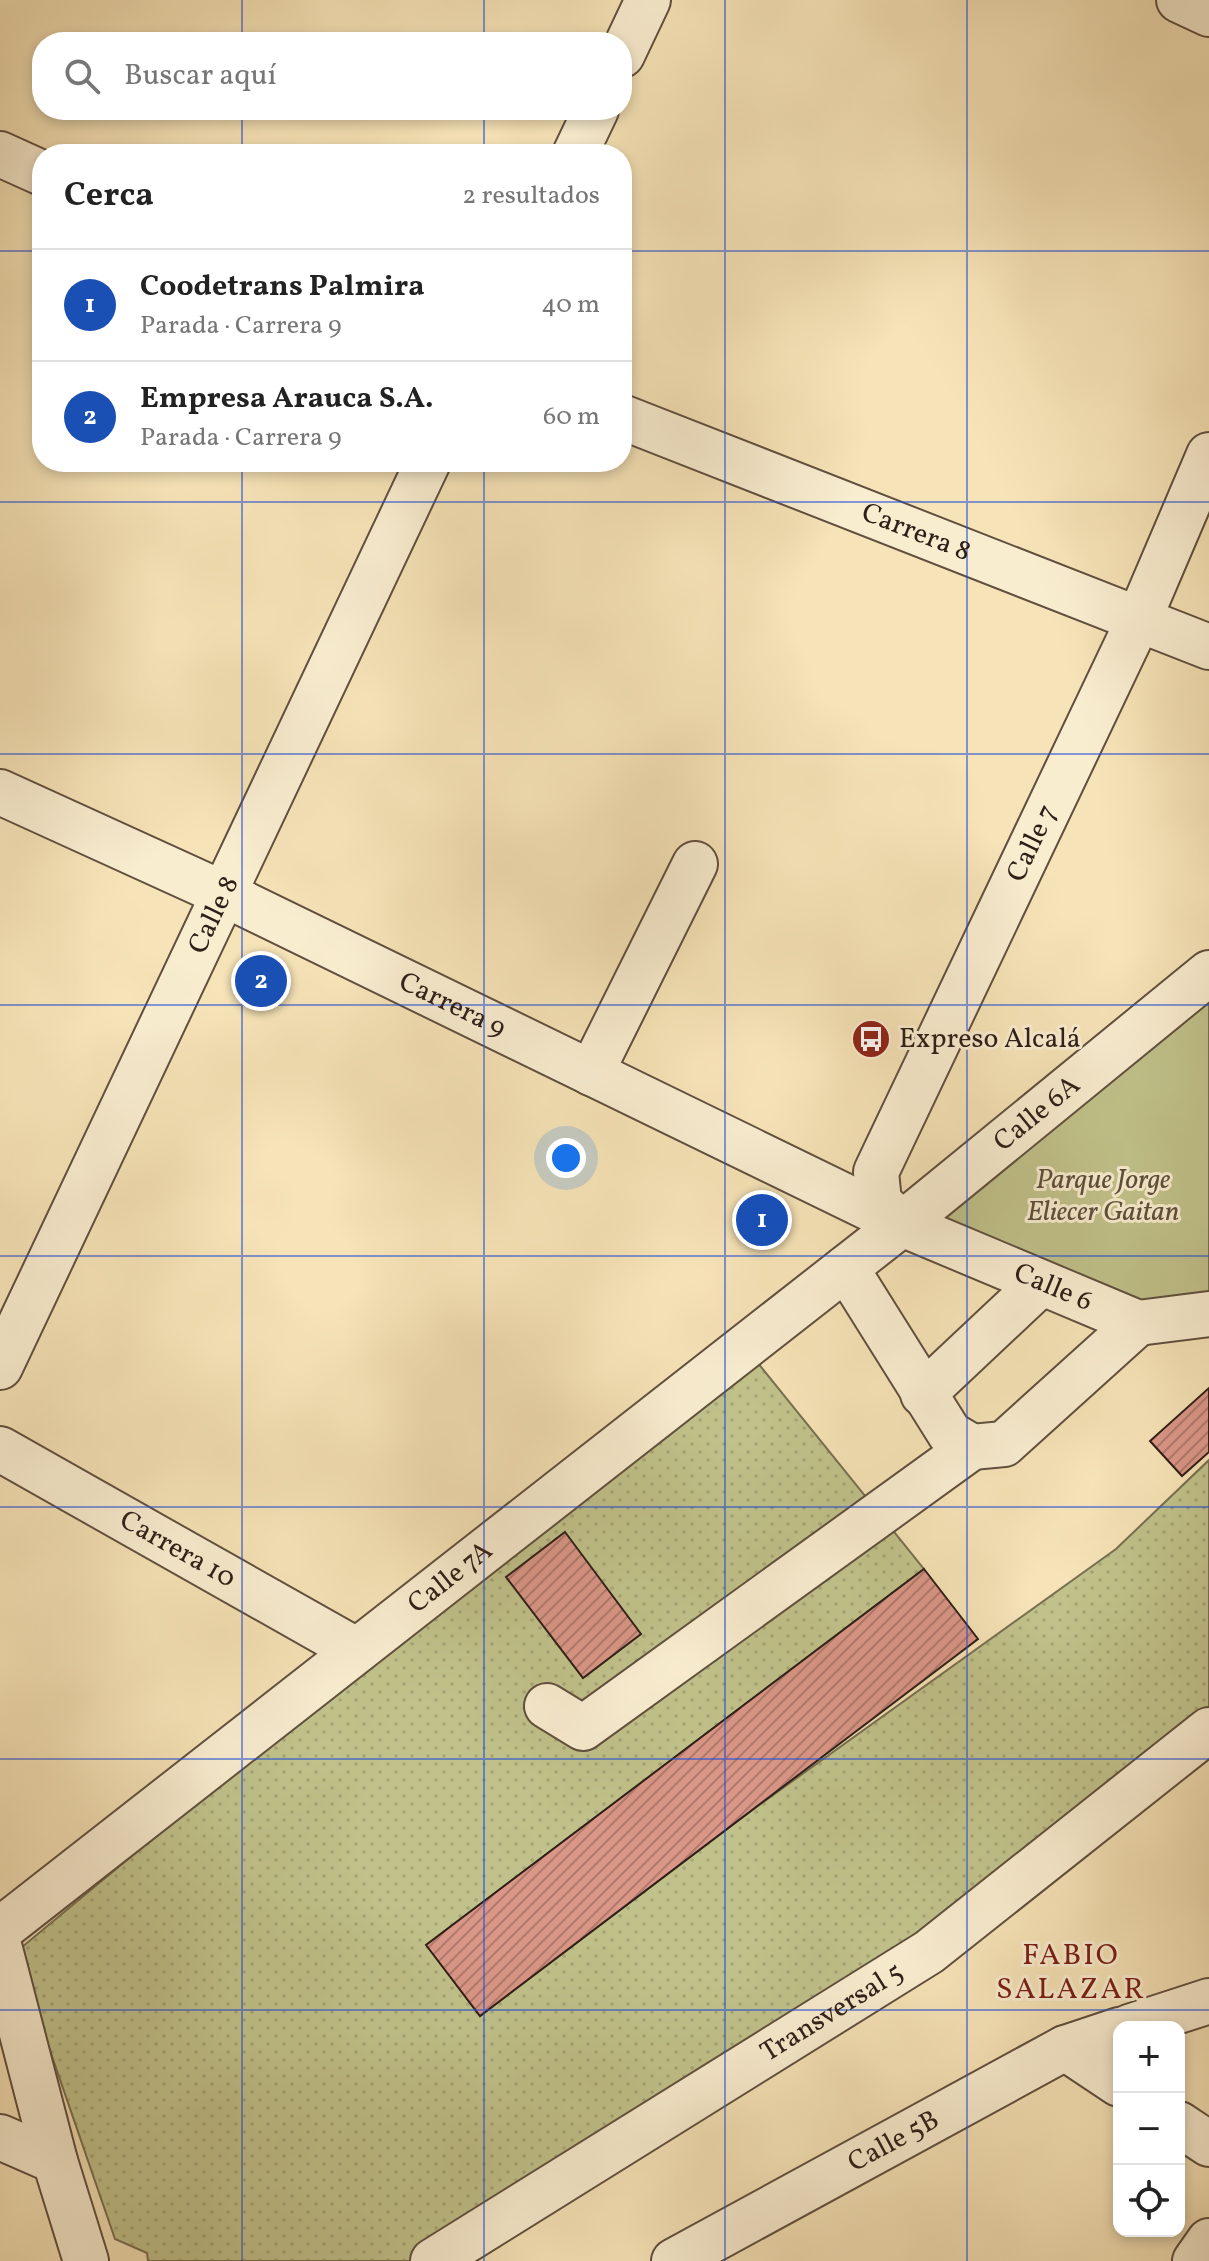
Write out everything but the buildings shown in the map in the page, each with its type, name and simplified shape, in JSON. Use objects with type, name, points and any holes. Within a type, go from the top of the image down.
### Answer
[{"type":"street","points":[[632,34],[648,0]]},
{"type":"street","points":[[1179,0],[1209,14]]},
{"type":"street","points":[[580,144],[591,120]]},
{"type":"street","points":[[0,154],[32,168]]},
{"type":"street","name":"Carrera 8","points":[[632,421],[1209,647]]},
{"type":"street","name":"Calle 7","points":[[902,1224],[879,1202],[876,1172],[1139,619],[1209,455]]},
{"type":"street","name":"Calle 8","points":[[0,1367],[423,472]]},
{"type":"street","name":"Carrera 9","points":[[0,792],[224,894],[902,1224]]},
{"type":"street","points":[[591,1073],[695,864]]},
{"type":"street","name":"Calle 6A","points":[[902,1224],[1209,973]]},
{"type":"street","name":"Calle 7A","points":[[0,1930],[354,1649],[902,1224]]},
{"type":"street","name":"Calle 6","points":[[902,1224],[1138,1323],[1209,1314]]},
{"type":"street","points":[[846,1268],[950,1434],[972,1447]]},
{"type":"street","points":[[923,1394],[1041,1283]]},
{"type":"street","points":[[547,1706],[583,1728],[972,1447],[1004,1444],[1138,1323]]},
{"type":"street","name":"Carrera 10","points":[[0,1449],[354,1649]]},
{"type":"street","name":"Transversal 5","points":[[433,2261],[929,1952],[1206,1739]]},
{"type":"street","points":[[0,1949],[55,2161],[86,2261]]},
{"type":"street","points":[[1147,2021],[1209,2001]]},
{"type":"street","name":"Calle 5B","points":[[674,2261],[1065,2048],[1113,2032]]},
{"type":"street","points":[[1065,2048],[1113,2080]]},
{"type":"street","points":[[1185,2128],[1209,2144]]},
{"type":"street","points":[[0,2137],[55,2161]]},
{"type":"street","points":[[1195,2261],[1209,2241]]},
{"type":"green space","name":"Parque Jorge Eliecer Gaitan","points":[[1209,973],[1209,1314],[1138,1323],[902,1224]]},
{"type":"green space","points":[[745,1347],[924,1569],[427,1945],[480,2016],[755,1808],[1116,1549],[1209,1460],[1209,1730],[929,1952],[433,2261],[148,2261],[147,2253],[115,2239],[16,1952]]},
{"type":"place","name":"Empresa Arauca S.A.","points":[[261,981]]},
{"type":"place","name":"Expreso Alcalá","points":[[871,1039]]},
{"type":"place","name":"Coodetrans Palmira","points":[[762,1220]]},
{"type":"district","name":"FABIO SALAZAR","points":[[1071,1973]]}]
